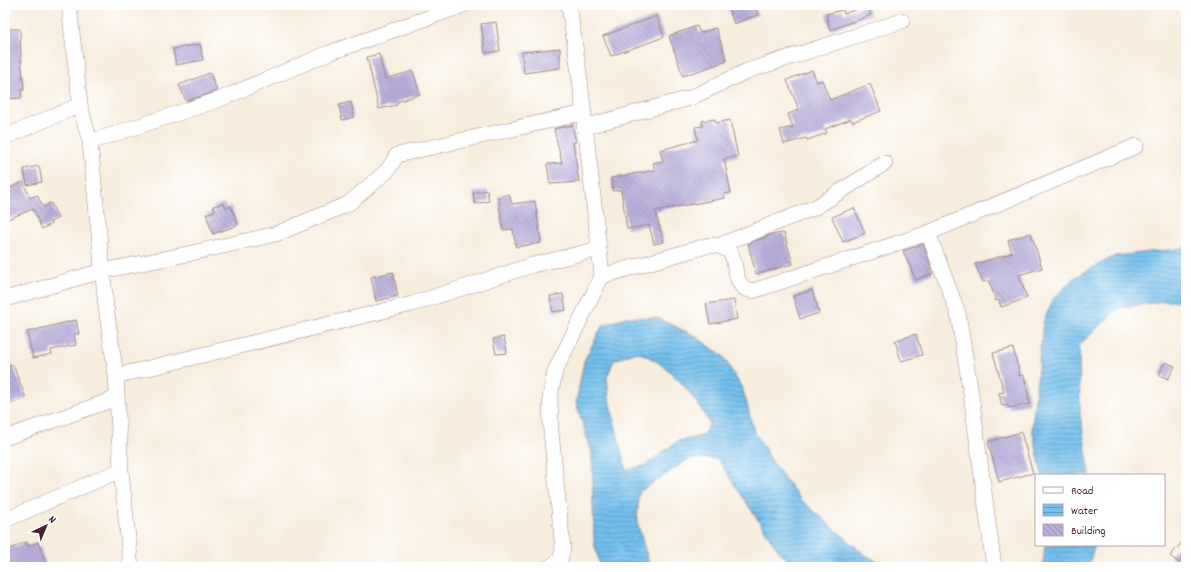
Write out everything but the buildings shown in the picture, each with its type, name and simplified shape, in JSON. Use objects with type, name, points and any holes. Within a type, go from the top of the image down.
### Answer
[{"type":"street","points":[[70,5],[80,105],[90,142],[102,271],[116,376],[121,470],[131,567]]},
{"type":"street","points":[[90,142],[218,100],[329,53],[464,5]]},
{"type":"street","points":[[550,567],[560,560],[563,549],[551,432],[550,398],[555,371],[602,276],[569,5]]},
{"type":"street","points":[[5,299],[102,271],[276,234],[348,204],[386,171],[397,155],[690,98],[746,71],[902,21]]},
{"type":"street","points":[[5,137],[80,105]]},
{"type":"street","points":[[720,245],[729,251],[734,261],[738,280],[744,288],[753,291],[928,233],[1136,146]]},
{"type":"street","points":[[602,276],[710,245],[720,245],[816,207],[885,163]]},
{"type":"street","points":[[928,233],[958,313],[971,394],[994,567]]},
{"type":"street","points":[[116,376],[412,304],[532,265],[599,249]]},
{"type":"street","points":[[5,438],[117,398]]},
{"type":"street","points":[[5,520],[121,470]]},
{"type":"water","points":[[1186,248],[1186,302],[1163,301],[1119,308],[1079,345],[1080,414],[1090,474],[1042,474],[1032,428],[1043,322],[1054,298],[1074,278],[1115,256]]},
{"type":"water","points":[[626,317],[658,318],[695,336],[723,356],[743,390],[754,431],[773,463],[801,500],[865,555],[887,567],[800,567],[780,553],[717,458],[689,459],[639,492],[637,522],[650,567],[600,567],[594,542],[592,452],[576,403],[584,361],[602,326]],"holes":[[[637,352],[649,357],[680,381],[689,391],[710,424],[702,436],[678,441],[644,466],[626,470],[609,400],[607,377],[614,360]]]},
{"type":"water","points":[[1045,546],[1095,546],[1088,567],[1043,567]]}]
